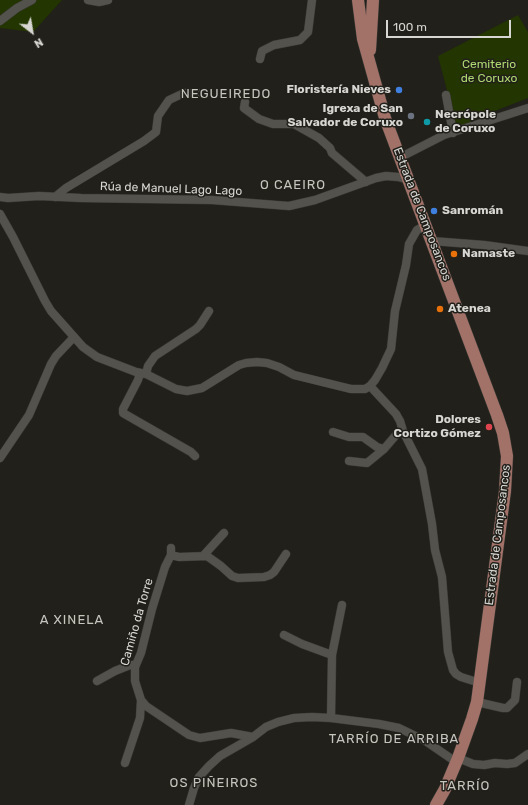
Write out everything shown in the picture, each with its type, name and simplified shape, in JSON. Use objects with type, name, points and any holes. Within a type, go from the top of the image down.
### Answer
[{"type":"main road","name":"Estrada de Camposancos","points":[[358,0],[363,39],[385,118],[498,415],[507,456],[506,484],[477,702],[440,805]]},
{"type":"main road","name":"Estrada de Camposancos","points":[[369,58],[373,0]]},
{"type":"main road","name":"Estrada de Camposancos","points":[[436,805],[445,789]]},
{"type":"street","points":[[0,21],[17,8],[32,0]]},
{"type":"street","points":[[88,0],[99,2],[108,0]]},
{"type":"street","points":[[260,59],[262,51],[274,45],[300,40],[308,32],[312,0]]},
{"type":"street","points":[[55,197],[66,188],[144,141],[156,132],[158,116],[169,100],[184,93],[198,93]]},
{"type":"street","points":[[446,95],[453,133]]},
{"type":"street","points":[[245,102],[244,108],[259,119],[273,124],[294,124],[319,138],[330,148],[332,152],[366,182]]},
{"type":"street","points":[[401,157],[444,135],[528,108]]},
{"type":"street","name":"Rúa de Manuel Lago Lago","points":[[0,197],[8,198],[39,196],[212,200],[289,206],[315,200],[386,176],[409,180]]},
{"type":"street","points":[[0,214],[51,311],[83,347],[97,358],[143,374],[176,389],[188,392],[202,388],[239,365],[258,362],[279,367],[294,375],[351,389],[365,389],[370,386],[382,368],[390,349],[395,311],[406,265],[409,244],[417,230],[426,225]]},
{"type":"street","points":[[432,241],[477,244],[528,251]]},
{"type":"street","points":[[195,456],[191,452],[124,414],[122,409],[138,380],[155,356],[196,329],[209,311]]},
{"type":"street","points":[[0,458],[29,415],[51,364],[56,356],[74,337]]},
{"type":"street","points":[[370,386],[396,414],[403,432],[422,469],[435,550],[442,576],[450,661],[456,674],[461,678],[480,683]]},
{"type":"street","points":[[333,432],[349,437],[363,437],[377,447],[384,449]]},
{"type":"street","points":[[349,461],[367,463],[384,449],[396,435],[403,432]]},
{"type":"street","points":[[203,556],[224,533]]},
{"type":"street","name":"Camiño da Torre","points":[[141,700],[135,681],[135,667],[141,653],[152,609],[171,551],[179,558],[203,556]]},
{"type":"street","points":[[203,556],[207,556],[214,560],[232,576],[238,578],[264,577],[270,575],[274,572],[286,554]]},
{"type":"street","points":[[331,718],[332,654],[342,604]]},
{"type":"street","points":[[284,635],[302,644],[332,654]]},
{"type":"street","points":[[97,681],[115,671],[130,665],[136,665]]},
{"type":"street","points":[[477,702],[507,708],[515,700],[517,682]]},
{"type":"street","points":[[141,700],[146,706],[189,735],[200,738],[230,733],[253,737]]},
{"type":"street","points":[[125,763],[140,718],[141,700]]},
{"type":"street","points":[[189,805],[199,777],[220,756],[266,728],[278,722],[289,719],[312,717],[331,718],[399,728],[424,740],[457,760],[473,764],[484,765],[495,763],[515,763],[528,754]]},
{"type":"green space","points":[[0,0],[62,0],[33,32],[0,28]]},
{"type":"green space","name":"Cemiterio de Coruxo","points":[[518,15],[528,32],[528,98],[487,114],[457,128],[438,56]]},
{"type":"place","name":"Floristería Nieves","points":[[399,90]]},
{"type":"place","name":"Igrexa de San Salvador de Coruxo","points":[[411,116]]},
{"type":"place","name":"Necrópole de Coruxo","points":[[427,122]]},
{"type":"place","name":"Sanromán","points":[[434,211]]},
{"type":"place","name":"Namaste","points":[[454,254]]},
{"type":"place","name":"Atenea","points":[[440,309]]},
{"type":"place","name":"Dolores Cortizo Gómez","points":[[489,427]]},
{"type":"district","name":"NEGUEIREDO","points":[[226,94]]},
{"type":"district","name":"O CAEIRO","points":[[293,185]]},
{"type":"district","name":"A XINELA","points":[[72,620]]},
{"type":"district","name":"TARRÍO DE ARRIBA","points":[[394,739]]},
{"type":"district","name":"OS PIÑEIROS","points":[[214,783]]},
{"type":"district","name":"TARRÍO","points":[[465,786]]}]
